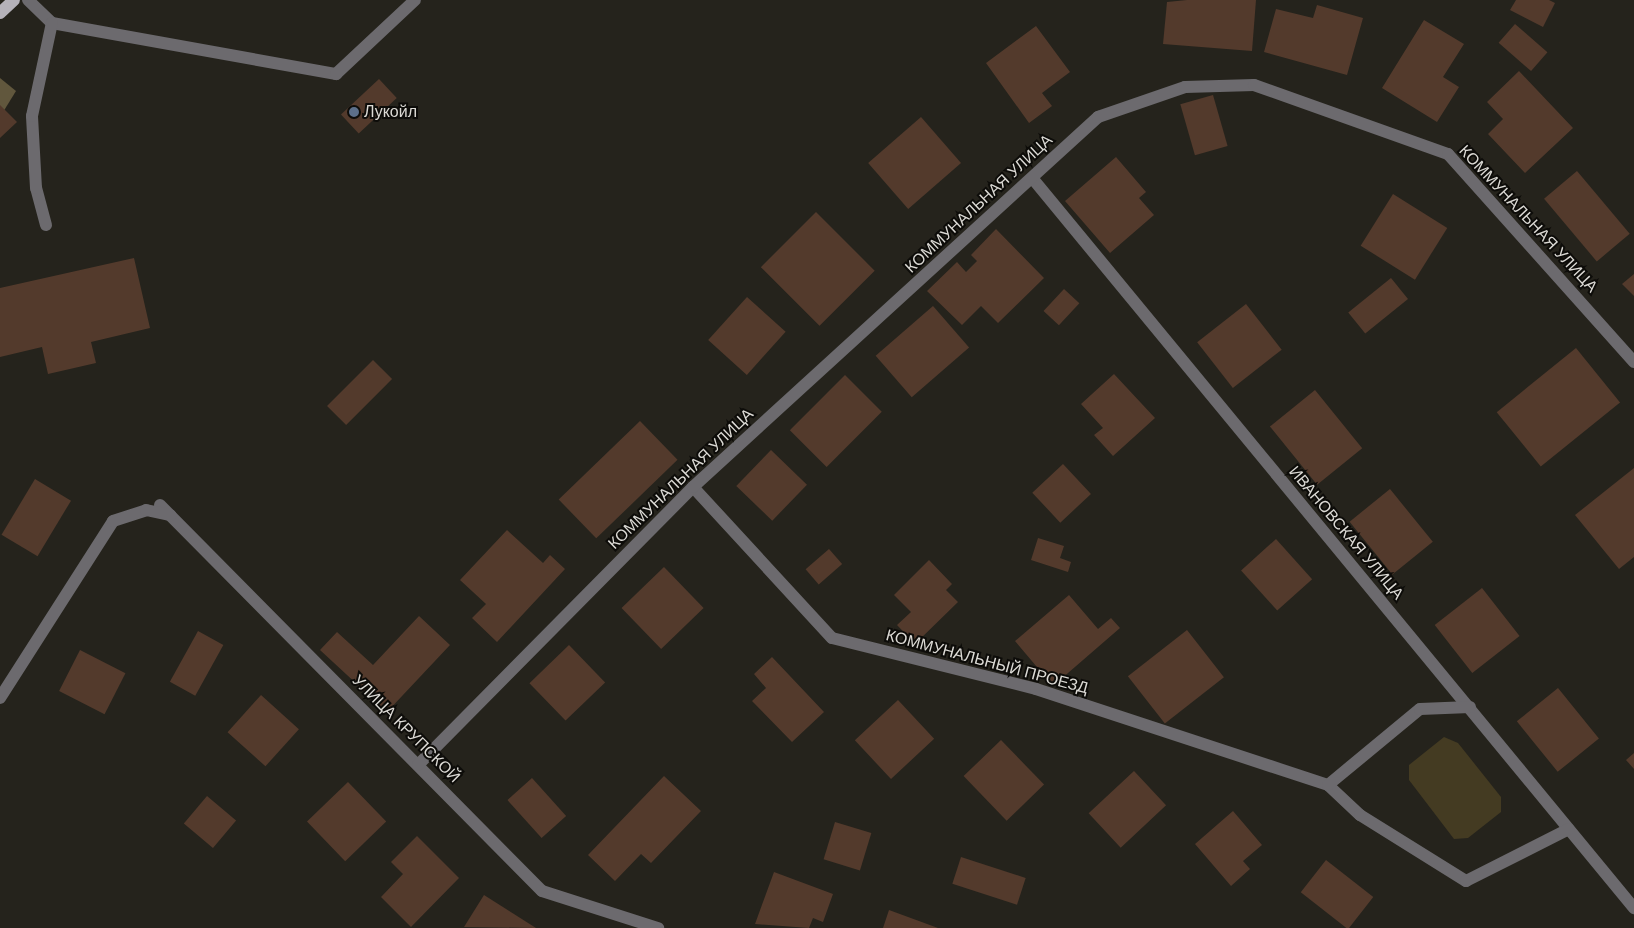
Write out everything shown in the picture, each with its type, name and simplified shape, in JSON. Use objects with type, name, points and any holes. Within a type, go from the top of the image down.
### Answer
[{"type":"main road","points":[[0,13],[14,0]]},
{"type":"street","points":[[28,0],[52,23],[336,74],[415,0]]},
{"type":"street","points":[[46,225],[36,188],[32,116],[52,23]]},
{"type":"street","name":"КОММУНАЛЬНАЯ УЛИЦА","points":[[418,765],[693,487],[1033,179],[1098,117],[1185,87],[1254,85],[1448,154],[1634,362]]},
{"type":"street","name":"ИВАНОВСКАЯ УЛИЦА","points":[[1033,179],[1634,908]]},
{"type":"street","name":"КОММУНАЛЬНЫЙ ПРОЕЗД","points":[[693,487],[832,638],[1036,688],[1328,785],[1360,814],[1466,881],[1569,829]]},
{"type":"street","name":"УЛИЦА КРУПСКОЙ","points":[[160,505],[542,891],[658,928]]},
{"type":"street","points":[[0,698],[113,521],[146,510],[171,515]]},
{"type":"street","points":[[1328,785],[1420,709],[1470,707]]},
{"type":"shaded area","points":[[0,78],[16,91],[0,117]]},
{"type":"shaded area","points":[[1444,737],[1458,743],[1501,797],[1501,812],[1468,838],[1454,839],[1409,780],[1409,765]]},
{"type":"building","points":[[1187,0],[1256,0],[1252,51],[1163,44],[1167,2]]},
{"type":"building","points":[[1516,0],[1549,0],[1555,3],[1543,27],[1510,10]]},
{"type":"building","points":[[1317,5],[1363,18],[1347,75],[1264,52],[1276,9],[1313,18]]},
{"type":"building","points":[[1424,20],[1464,44],[1443,77],[1459,87],[1437,122],[1382,88]]},
{"type":"building","points":[[1515,24],[1547,52],[1531,71],[1499,43]]},
{"type":"building","points":[[1036,26],[1070,72],[1042,93],[1052,106],[1029,123],[986,63]]},
{"type":"building","points":[[1519,71],[1573,128],[1525,173],[1488,134],[1503,119],[1487,102]]},
{"type":"building","points":[[379,79],[397,98],[359,133],[341,114]]},
{"type":"building","points":[[1213,95],[1228,146],[1195,155],[1180,104]]},
{"type":"building","points":[[0,105],[17,122],[0,138]]},
{"type":"building","points":[[921,117],[961,163],[908,209],[868,163]]},
{"type":"building","points":[[1116,157],[1146,192],[1139,198],[1154,215],[1110,253],[1065,201]]},
{"type":"building","points":[[1577,171],[1630,234],[1597,261],[1544,199]]},
{"type":"building","points":[[1393,194],[1447,228],[1415,280],[1361,246]]},
{"type":"building","points":[[816,212],[875,271],[820,326],[761,267]]},
{"type":"building","points":[[996,229],[1044,278],[998,323],[981,306],[962,325],[927,291],[957,262],[966,272],[977,261],[971,255]]},
{"type":"building","points":[[134,258],[150,328],[91,342],[96,363],[48,374],[42,347],[0,357],[0,288]]},
{"type":"building","points":[[1634,274],[1634,296],[1622,284]]},
{"type":"building","points":[[1391,278],[1408,299],[1365,334],[1348,313]]},
{"type":"building","points":[[1064,289],[1079,303],[1059,325],[1044,311]]},
{"type":"building","points":[[747,297],[786,332],[747,375],[708,340]]},
{"type":"building","points":[[1246,304],[1282,350],[1233,388],[1197,342]]},
{"type":"building","points":[[933,306],[969,348],[912,397],[876,356]]},
{"type":"building","points":[[1576,348],[1620,402],[1541,467],[1497,412]]},
{"type":"building","points":[[373,360],[392,379],[346,425],[327,406]]},
{"type":"building","points":[[1114,374],[1155,418],[1113,456],[1094,435],[1103,428],[1081,404]]},
{"type":"building","points":[[845,375],[882,412],[827,467],[790,430]]},
{"type":"building","points":[[1315,390],[1362,448],[1317,485],[1270,427]]},
{"type":"building","points":[[640,421],[678,460],[596,538],[559,499]]},
{"type":"building","points":[[771,450],[807,485],[772,521],[736,486]]},
{"type":"building","points":[[1063,464],[1091,494],[1060,523],[1032,493]]},
{"type":"building","points":[[1634,468],[1634,557],[1619,569],[1575,515]]},
{"type":"building","points":[[35,479],[71,501],[38,556],[2,535]]},
{"type":"building","points":[[1390,489],[1433,542],[1392,575],[1350,522]]},
{"type":"building","points":[[507,530],[543,563],[550,555],[565,569],[497,642],[472,618],[486,604],[460,580]]},
{"type":"building","points":[[1038,538],[1064,546],[1060,558],[1071,562],[1068,572],[1031,560]]},
{"type":"building","points":[[1276,539],[1312,579],[1277,611],[1241,570]]},
{"type":"building","points":[[829,549],[842,564],[819,584],[806,569]]},
{"type":"building","points":[[929,560],[952,584],[946,590],[958,602],[915,644],[897,625],[911,612],[894,595]]},
{"type":"building","points":[[664,567],[704,608],[661,649],[622,608]]},
{"type":"building","points":[[1482,588],[1520,636],[1472,673],[1435,625]]},
{"type":"building","points":[[1069,595],[1098,629],[1111,618],[1120,628],[1053,686],[1015,641]]},
{"type":"building","points":[[419,616],[450,645],[387,712],[320,650],[337,632],[373,665]]},
{"type":"building","points":[[1187,630],[1224,677],[1165,723],[1128,676]]},
{"type":"building","points":[[198,631],[223,645],[195,696],[170,682]]},
{"type":"building","points":[[569,645],[605,682],[566,721],[529,683]]},
{"type":"building","points":[[80,650],[125,673],[105,714],[59,691]]},
{"type":"building","points":[[772,657],[824,712],[792,742],[752,701],[766,688],[754,674]]},
{"type":"building","points":[[1558,688],[1599,739],[1558,772],[1517,721]]},
{"type":"building","points":[[261,695],[299,729],[265,766],[228,732]]},
{"type":"building","points":[[898,700],[934,739],[891,779],[855,740]]},
{"type":"building","points":[[1001,740],[1044,785],[1007,821],[964,776]]},
{"type":"building","points":[[1634,753],[1634,769],[1626,760]]},
{"type":"building","points":[[1134,771],[1166,805],[1121,848],[1089,813]]},
{"type":"building","points":[[664,776],[701,811],[651,863],[641,854],[615,881],[588,855]]},
{"type":"building","points":[[532,778],[566,816],[542,838],[507,800]]},
{"type":"building","points":[[348,782],[386,822],[345,861],[307,822]]},
{"type":"building","points":[[207,796],[236,820],[213,848],[184,824]]},
{"type":"building","points":[[1233,811],[1262,845],[1243,861],[1250,869],[1231,886],[1195,844]]},
{"type":"building","points":[[835,822],[871,833],[860,870],[824,859]]},
{"type":"building","points":[[417,836],[459,878],[411,927],[381,897],[403,874],[391,862]]},
{"type":"building","points":[[961,857],[1026,878],[1017,905],[952,884]]},
{"type":"building","points":[[1326,860],[1373,897],[1349,928],[1346,928],[1301,892]]},
{"type":"building","points":[[774,872],[833,894],[823,922],[813,918],[809,928],[755,924]]},
{"type":"building","points":[[484,895],[536,928],[464,927]]},
{"type":"building","points":[[889,910],[938,928],[883,928]]},
{"type":"place","name":"Лукойл","points":[[354,112]]}]
